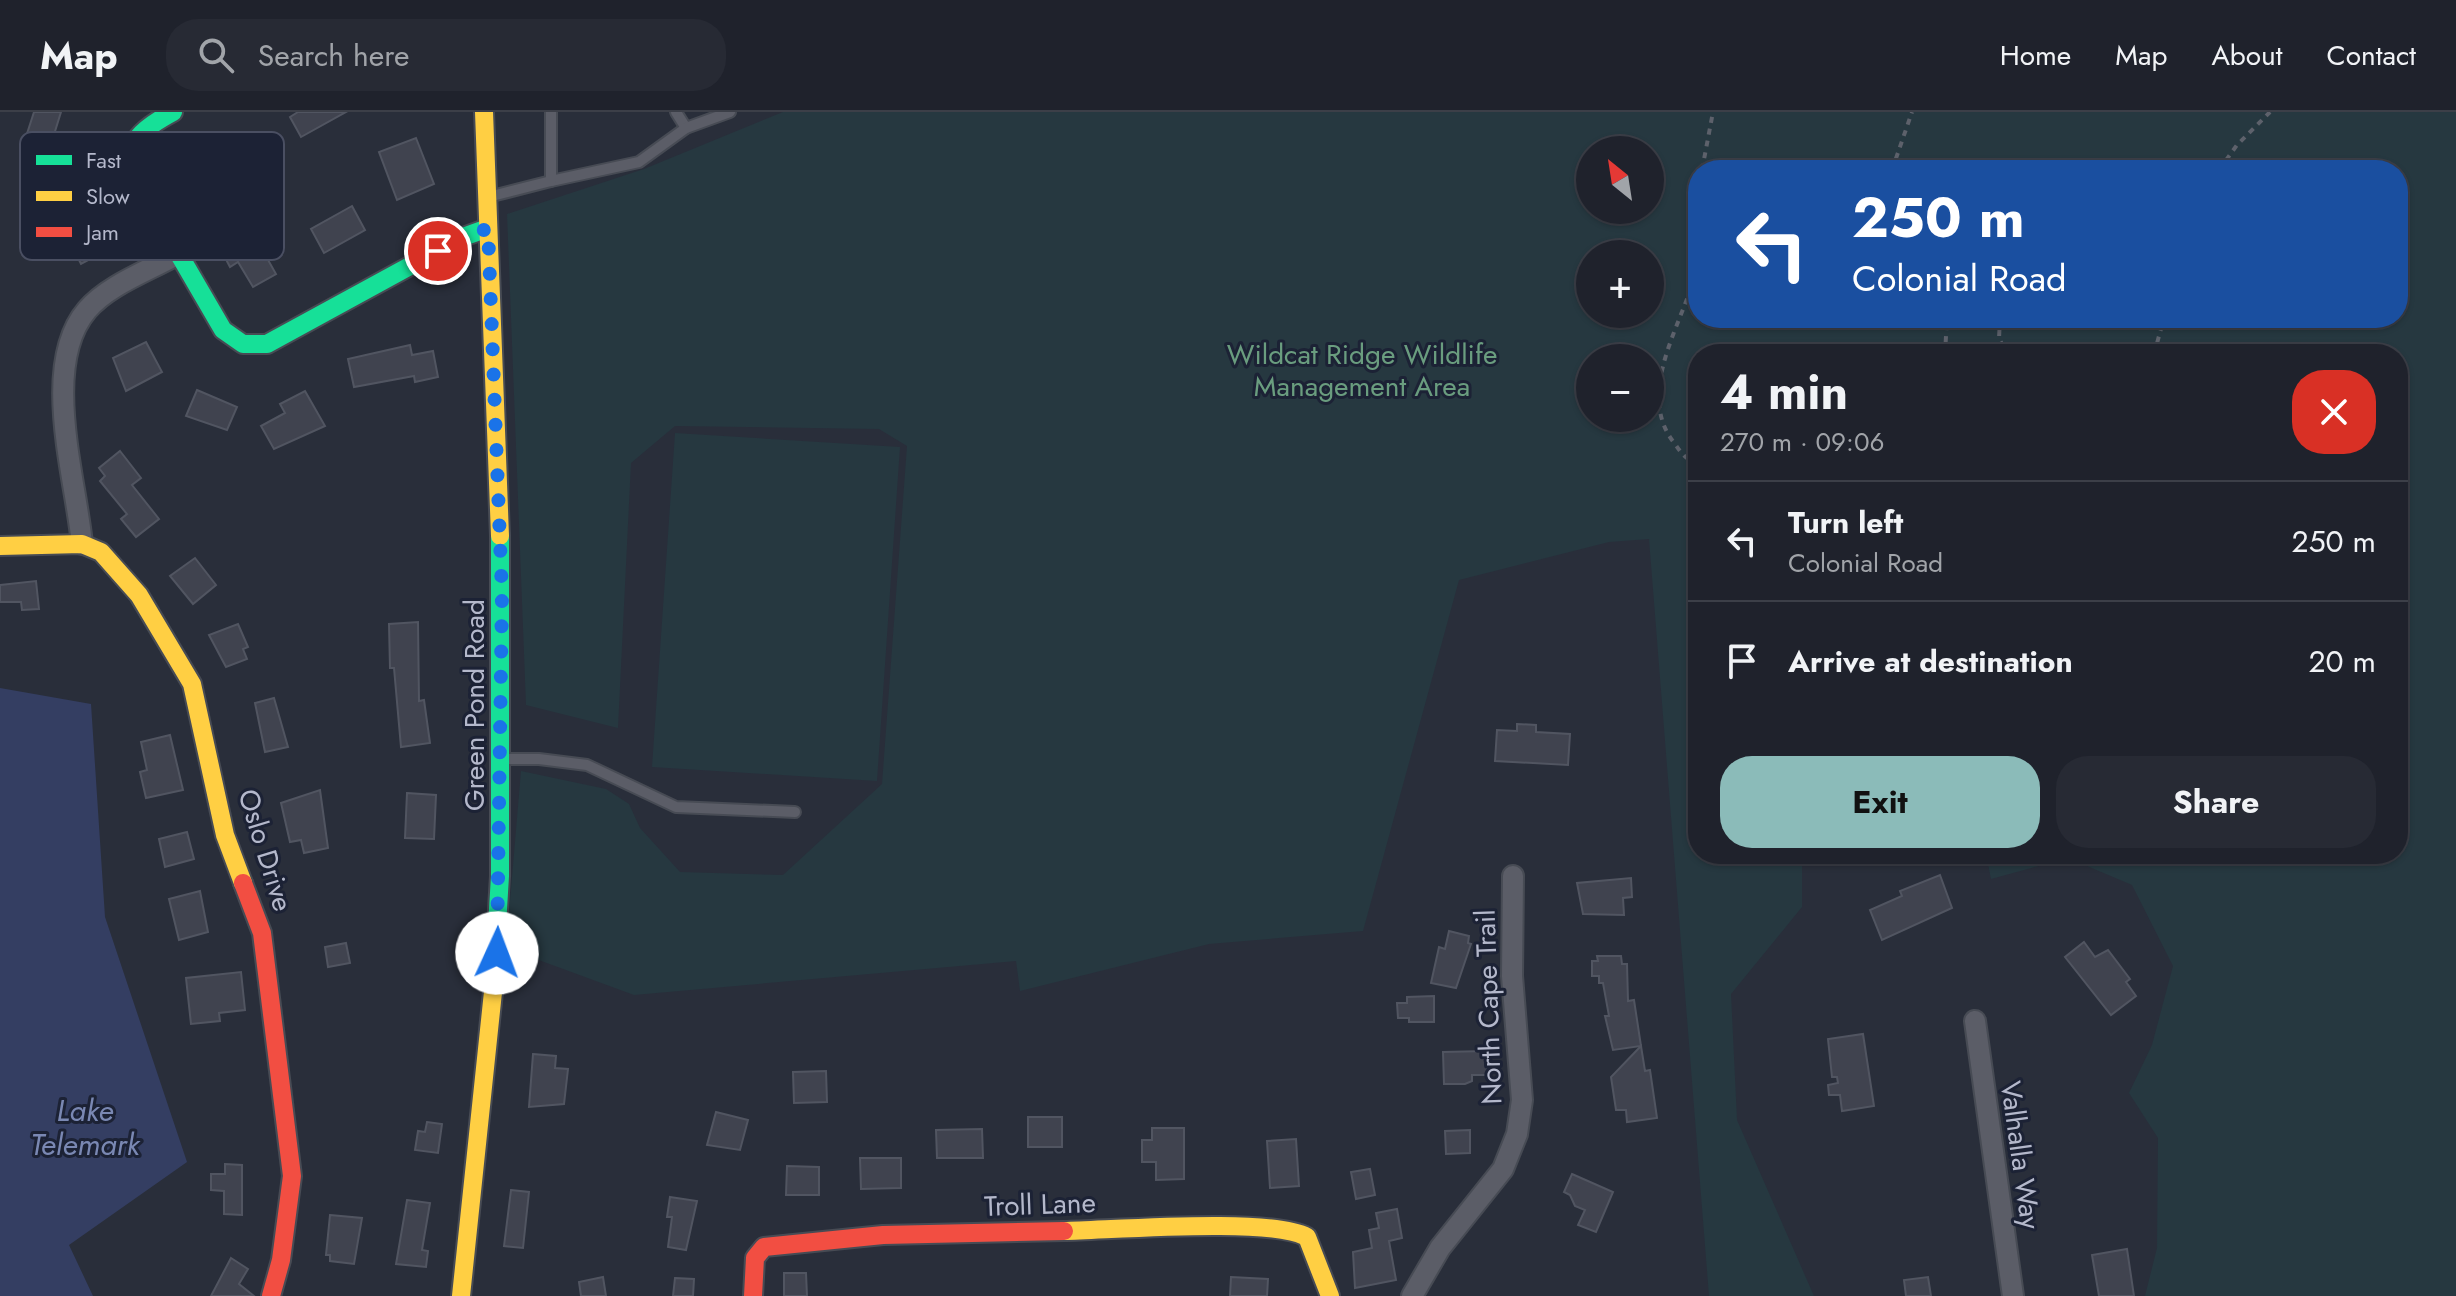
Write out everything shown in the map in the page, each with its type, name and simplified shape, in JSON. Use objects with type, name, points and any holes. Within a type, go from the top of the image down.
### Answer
[{"type":"street","points":[[142,132],[173,112]]},
{"type":"street","name":"Green Pond Road","points":[[461,1296],[496,967],[502,759],[502,564],[484,112]]},
{"type":"street","points":[[179,260],[223,330],[243,344],[267,344],[463,237],[488,228]]},
{"type":"street","points":[[0,546],[82,544],[78,500],[66,445],[62,396],[70,345],[86,311],[105,294],[167,260]]},
{"type":"street","name":"Oslo Drive","points":[[82,544],[101,552],[139,595],[192,684],[225,835],[262,933],[292,1176],[281,1260],[271,1296]]},
{"type":"street","name":"North Cape Trail","points":[[1412,1296],[1440,1248],[1503,1169],[1517,1134],[1522,1100],[1512,976],[1513,876]]},
{"type":"street","name":"Valhalla Way","points":[[1975,1021],[2013,1296]]},
{"type":"street","name":"Troll Lane","points":[[753,1296],[755,1258],[764,1247],[883,1235],[1254,1227],[1296,1231],[1307,1237],[1330,1296]]},
{"type":"lane","points":[[551,112],[551,181]]},
{"type":"lane","points":[[676,112],[686,128]]},
{"type":"lane","points":[[486,197],[639,162],[686,128],[730,112]]},
{"type":"lane","points":[[502,759],[539,759],[587,765],[676,807],[795,812]]},
{"type":"path","points":[[1704,160],[1713,112]]},
{"type":"path","points":[[1895,160],[1912,112]]},
{"type":"path","points":[[2226,160],[2270,112]]},
{"type":"path","points":[[1688,293],[1672,333],[1658,408],[1670,439],[1688,460]]},
{"type":"green space","name":"Wildcat Ridge Wildlife Management Area","points":[[783,112],[2456,112],[2456,1296],[2145,1296],[2157,1248],[2158,1138],[2129,1093],[2152,1045],[2173,966],[2132,885],[2082,864],[2408,864],[2408,344],[1688,344],[1688,864],[1802,864],[1802,907],[1731,994],[1737,1120],[1814,1296],[1709,1296],[1649,539],[1609,542],[1459,580],[1363,931],[1209,944],[1020,991],[1016,961],[634,995],[506,948],[521,771],[606,789],[629,804],[640,828],[680,872],[783,875],[882,784],[907,446],[879,429],[675,426],[631,463],[618,728],[526,705],[507,214],[644,169]]},
{"type":"green space","points":[[675,433],[900,447],[877,781],[652,767]]},
{"type":"green space","points":[[1988,864],[2046,864],[1991,879]]},
{"type":"water","name":"Lake Telemark","points":[[0,688],[91,704],[105,917],[187,1162],[69,1245],[93,1296],[0,1296]]},
{"type":"building","points":[[34,112],[61,112],[55,132],[28,132]]},
{"type":"building","points":[[298,112],[346,112],[301,137],[290,117]]},
{"type":"building","points":[[416,138],[434,184],[397,200],[379,152]]},
{"type":"building","points":[[352,206],[365,230],[324,253],[311,229]]},
{"type":"building","points":[[226,260],[268,260],[276,274],[253,287],[238,262],[230,267]]},
{"type":"building","points":[[146,342],[162,372],[126,391],[113,358]]},
{"type":"building","points":[[410,345],[412,355],[433,351],[438,377],[415,382],[414,376],[354,387],[348,359]]},
{"type":"building","points":[[197,390],[237,407],[227,430],[186,416]]},
{"type":"building","points":[[305,391],[325,426],[274,449],[261,426],[285,413],[280,404]]},
{"type":"building","points":[[120,451],[141,478],[132,485],[159,519],[136,537],[121,519],[127,514],[100,481],[105,476],[99,468]]},
{"type":"building","points":[[195,558],[216,585],[193,604],[170,576]]},
{"type":"building","points":[[36,581],[39,609],[22,610],[21,602],[0,602],[0,585]]},
{"type":"building","points":[[418,622],[419,701],[424,700],[430,743],[401,747],[394,668],[390,668],[389,624]]},
{"type":"building","points":[[238,624],[248,647],[243,649],[247,659],[226,667],[209,635]]},
{"type":"building","points":[[274,698],[288,747],[265,752],[255,703]]},
{"type":"building","points":[[1517,724],[1536,725],[1536,732],[1570,734],[1568,765],[1495,761],[1497,730],[1517,731]]},
{"type":"building","points":[[170,735],[183,790],[146,798],[140,772],[147,770],[141,742]]},
{"type":"building","points":[[320,790],[328,848],[304,853],[301,840],[290,842],[281,803]]},
{"type":"building","points":[[407,793],[436,795],[434,839],[405,838]]},
{"type":"building","points":[[187,832],[194,859],[165,867],[159,839]]},
{"type":"building","points":[[1940,875],[1952,908],[1882,940],[1870,910],[1902,896],[1900,891]]},
{"type":"building","points":[[1631,878],[1632,897],[1623,898],[1624,915],[1583,914],[1577,883]]},
{"type":"building","points":[[200,891],[208,932],[179,940],[169,899]]},
{"type":"building","points":[[1449,931],[1469,936],[1468,943],[1471,944],[1456,988],[1431,983],[1439,947],[1445,949]]},
{"type":"building","points":[[2084,942],[2095,957],[2108,950],[2130,979],[2126,982],[2136,996],[2111,1015],[2065,957]]},
{"type":"building","points":[[346,943],[350,963],[328,967],[325,947]]},
{"type":"building","points":[[1597,956],[1621,956],[1622,964],[1627,964],[1628,1001],[1634,1000],[1641,1046],[1613,1050],[1605,1016],[1609,1016],[1603,983],[1599,983],[1599,976],[1592,976],[1592,961],[1598,961]]},
{"type":"building","points":[[241,972],[245,1010],[219,1013],[220,1021],[191,1024],[186,978]]},
{"type":"building","points":[[1434,996],[1434,1022],[1409,1022],[1409,1018],[1398,1018],[1397,1003],[1407,1003],[1407,997]]},
{"type":"building","points":[[1863,1034],[1874,1106],[1842,1111],[1840,1095],[1829,1095],[1828,1085],[1838,1083],[1837,1077],[1832,1077],[1828,1039]]},
{"type":"building","points":[[1641,1046],[1645,1071],[1650,1070],[1657,1118],[1627,1122],[1626,1110],[1616,1110],[1611,1077]]},
{"type":"building","points":[[1486,1051],[1487,1075],[1472,1075],[1472,1081],[1465,1084],[1444,1084],[1443,1052]]},
{"type":"building","points":[[533,1054],[556,1056],[555,1068],[568,1069],[564,1104],[529,1107]]},
{"type":"building","points":[[826,1071],[827,1102],[794,1103],[793,1072]]},
{"type":"building","points":[[716,1112],[748,1120],[740,1150],[707,1145]]},
{"type":"building","points":[[1028,1117],[1062,1117],[1062,1147],[1028,1147]]},
{"type":"building","points":[[427,1122],[442,1124],[438,1153],[415,1150],[418,1131],[425,1132]]},
{"type":"building","points":[[1152,1128],[1184,1128],[1184,1179],[1156,1180],[1156,1162],[1142,1162],[1142,1140],[1152,1140]]},
{"type":"building","points":[[982,1129],[983,1158],[937,1158],[936,1130]]},
{"type":"building","points":[[1470,1130],[1470,1153],[1446,1154],[1445,1131]]},
{"type":"building","points":[[1296,1139],[1299,1186],[1270,1188],[1267,1141]]},
{"type":"building","points":[[860,1158],[901,1158],[901,1188],[861,1189]]},
{"type":"building","points":[[225,1164],[242,1165],[242,1215],[224,1214],[224,1191],[211,1190],[211,1174],[225,1174]]},
{"type":"building","points":[[787,1166],[819,1167],[819,1195],[786,1195]]},
{"type":"building","points":[[1370,1169],[1375,1195],[1356,1199],[1351,1172]]},
{"type":"building","points":[[1572,1174],[1613,1192],[1596,1232],[1578,1225],[1585,1210],[1575,1206],[1570,1195],[1564,1192]]},
{"type":"building","points":[[511,1190],[529,1192],[523,1248],[504,1246]]},
{"type":"building","points":[[670,1197],[697,1201],[686,1250],[668,1247],[672,1217],[667,1217]]},
{"type":"building","points":[[407,1200],[430,1203],[422,1250],[428,1251],[426,1267],[396,1264]]},
{"type":"building","points":[[1397,1209],[1402,1238],[1389,1241],[1396,1280],[1355,1288],[1353,1252],[1372,1248],[1369,1230],[1379,1228],[1376,1213]]},
{"type":"building","points":[[330,1215],[362,1218],[354,1264],[330,1261],[330,1255],[326,1255]]},
{"type":"building","points":[[2127,1249],[2134,1296],[2099,1296],[2092,1255]]},
{"type":"building","points":[[231,1258],[248,1269],[239,1284],[254,1296],[211,1296]]},
{"type":"building","points":[[784,1273],[806,1273],[807,1296],[784,1296]]},
{"type":"building","points":[[603,1277],[606,1296],[581,1296],[579,1282]]},
{"type":"building","points":[[1231,1277],[1268,1279],[1267,1296],[1230,1296]]},
{"type":"building","points":[[1928,1277],[1931,1296],[1906,1296],[1904,1280]]},
{"type":"building","points":[[675,1278],[694,1279],[693,1296],[673,1296]]},
{"type":"traffic: fast","points":[[143,132],[173,112]]},
{"type":"traffic: fast","points":[[182,260],[223,330],[243,344],[267,344],[463,237],[488,228]]},
{"type":"traffic: fast","points":[[493,992],[500,876],[500,536]]},
{"type":"traffic: slow","points":[[484,112],[500,536]]},
{"type":"traffic: slow","points":[[0,546],[82,544],[101,552],[139,595],[192,684],[225,835],[243,883]]},
{"type":"traffic: slow","points":[[461,1296],[493,992]]},
{"type":"traffic: slow","points":[[1064,1231],[1227,1226],[1288,1231],[1307,1237],[1330,1296]]},
{"type":"traffic: jam","points":[[243,883],[262,933],[292,1176],[281,1260],[271,1296]]},
{"type":"traffic: jam","points":[[753,1296],[755,1258],[764,1247],[883,1235],[1064,1231]]},
{"type":"route","points":[[438,251],[488,228],[502,594],[497,953]]}]
